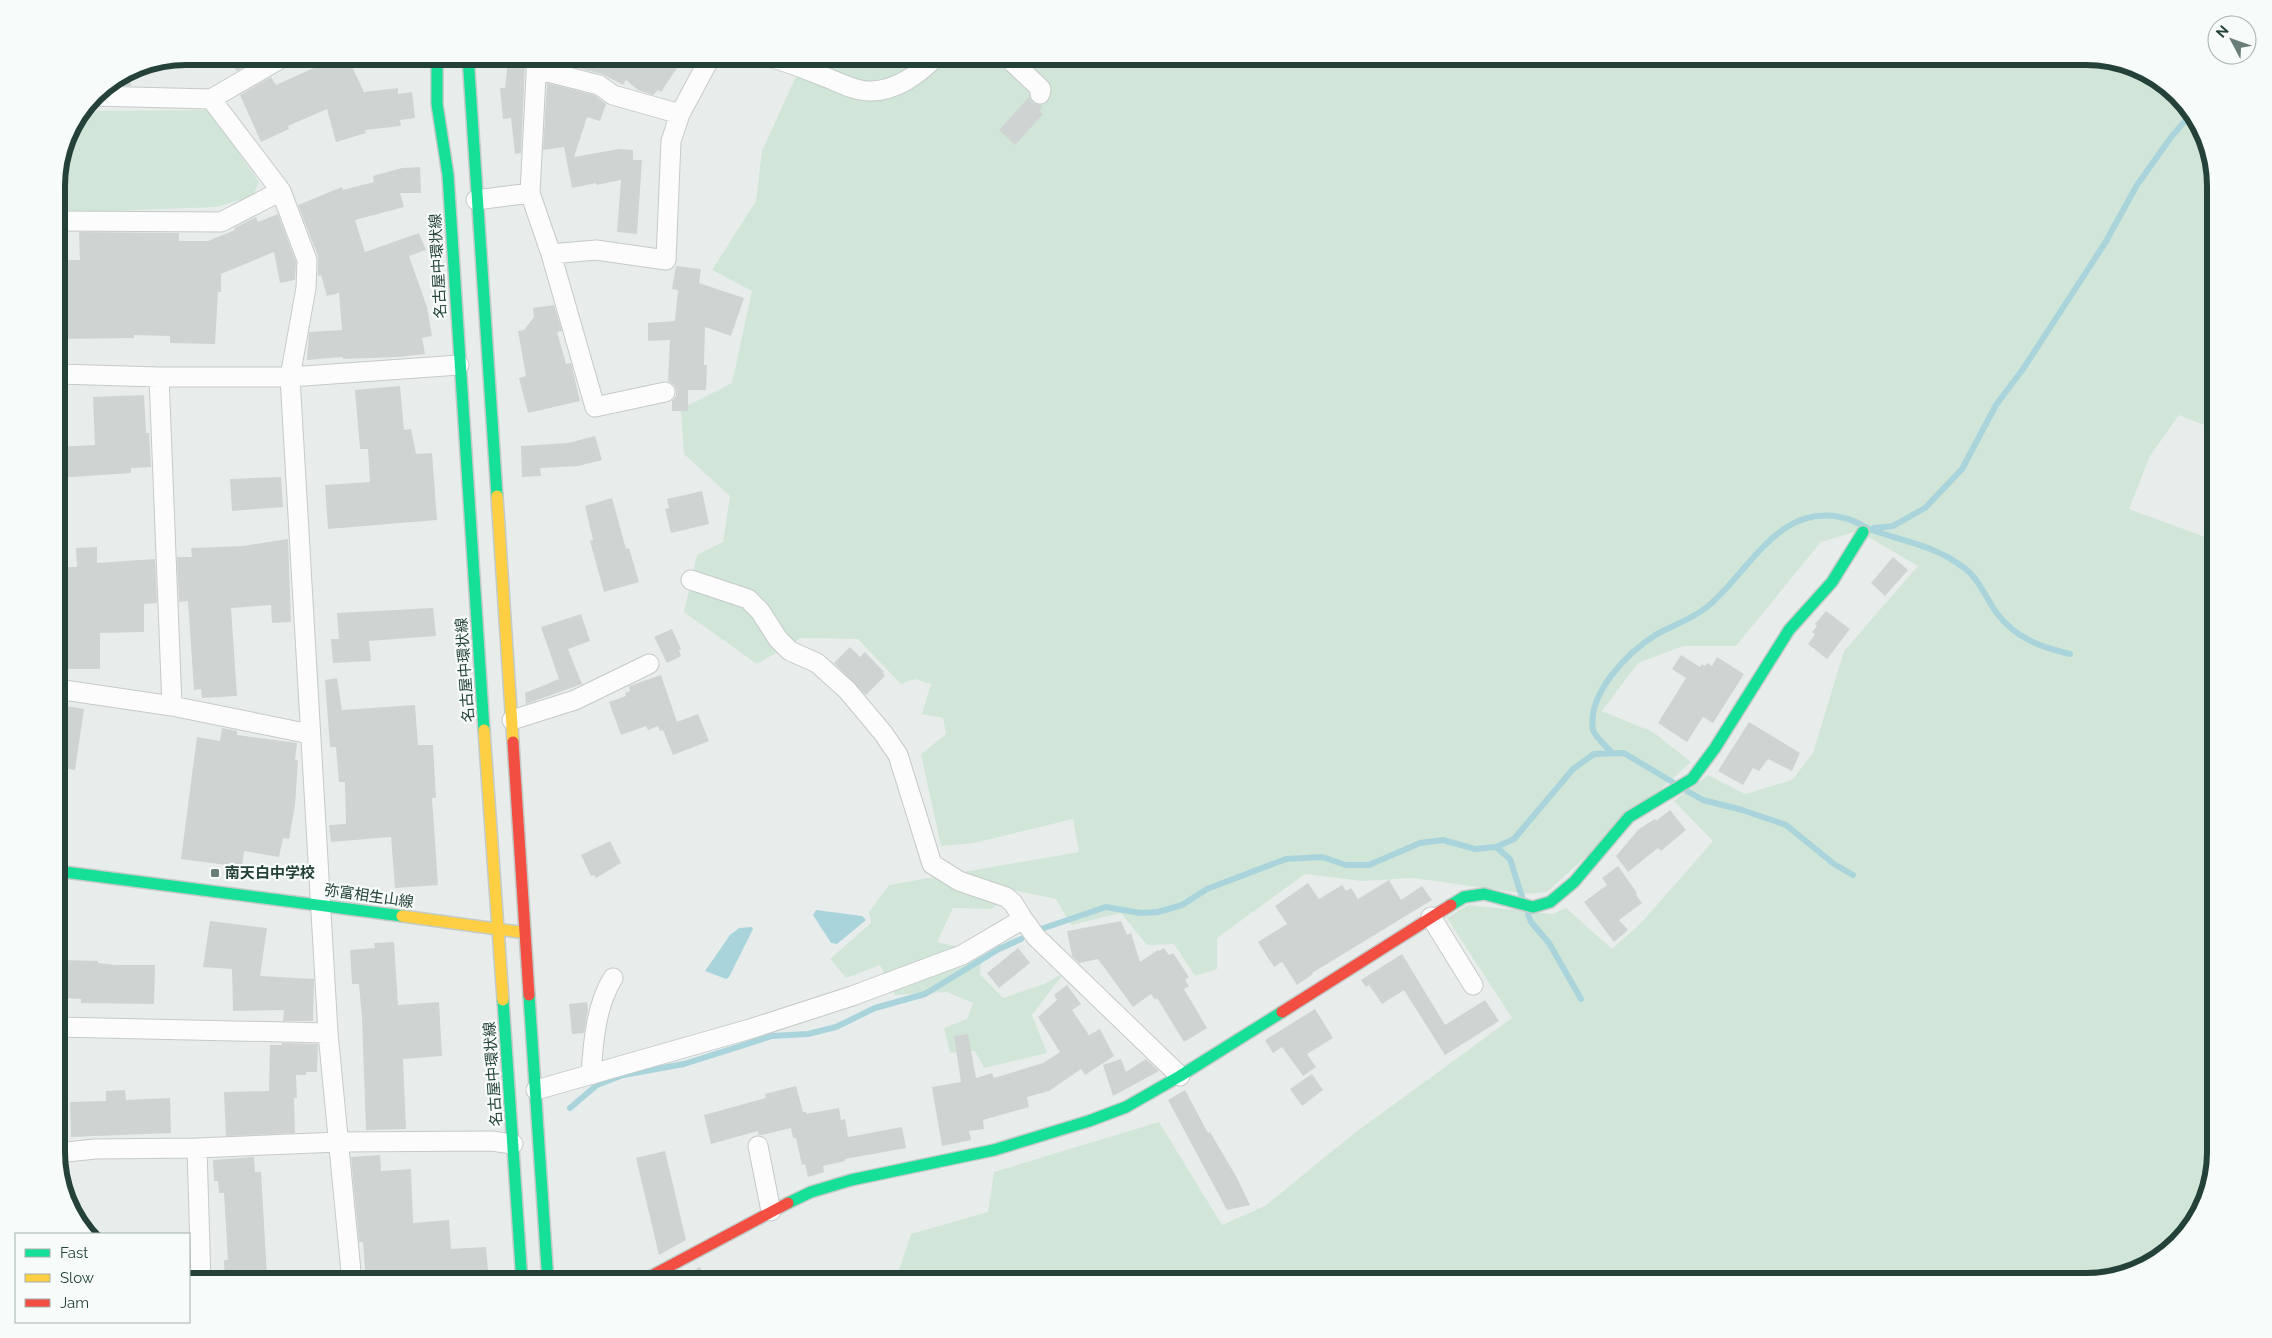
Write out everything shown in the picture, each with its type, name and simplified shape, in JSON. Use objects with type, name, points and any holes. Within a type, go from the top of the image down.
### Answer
[{"type":"main road","name":"名古屋中環状線","points":[[437,65],[437,104],[448,175],[459,365],[521,1273]]},
{"type":"main road","points":[[468,65],[547,1273]]},
{"type":"main road","points":[[657,1273],[771,1211],[811,1192],[851,1180],[994,1150],[1089,1122],[1126,1107],[1180,1076],[1464,897],[1484,894],[1533,907],[1550,902],[1574,882],[1629,816],[1692,778],[1715,748],[1790,630],[1832,582],[1864,532]]},
{"type":"main road","name":"弥富相生山線","points":[[65,872],[445,922],[498,927],[526,934]]},
{"type":"street","points":[[104,96],[211,99],[270,65]]},
{"type":"street","points":[[536,65],[530,193],[551,254],[595,407],[665,392]]},
{"type":"street","points":[[542,65],[599,85],[613,95],[680,114]]},
{"type":"street","points":[[551,254],[596,250],[666,260],[672,142],[680,114],[706,65]]},
{"type":"street","points":[[795,65],[845,85],[868,91],[887,90],[909,79],[925,65]]},
{"type":"street","points":[[1016,65],[1041,88],[1040,94]]},
{"type":"street","points":[[211,99],[281,191],[307,260],[306,288],[290,377],[319,904],[328,1034],[351,1273]]},
{"type":"street","points":[[65,221],[221,222],[281,191]]},
{"type":"street","points":[[476,200],[530,193]]},
{"type":"street","points":[[65,374],[159,377],[290,377],[459,365]]},
{"type":"street","points":[[159,377],[172,706]]},
{"type":"street","points":[[691,580],[748,599],[760,611],[778,639],[790,652],[817,663],[847,690],[883,733],[898,755],[932,864],[959,881],[1006,896],[1013,903],[1036,937],[1180,1076]]},
{"type":"street","points":[[512,720],[575,700],[648,664]]},
{"type":"street","points":[[65,690],[172,706],[310,734]]},
{"type":"street","points":[[1432,917],[1473,985]]},
{"type":"street","points":[[536,1090],[759,1026],[906,977],[962,954],[1023,919]]},
{"type":"street","points":[[591,1075],[592,1054],[603,994],[613,978]]},
{"type":"street","points":[[65,1027],[328,1034]]},
{"type":"street","points":[[65,1152],[95,1149],[197,1148],[338,1142],[492,1141],[513,1144]]},
{"type":"street","points":[[758,1146],[771,1211]]},
{"type":"street","points":[[197,1148],[201,1273]]},
{"type":"green space","points":[[796,65],[2086,65],[2102,66],[2132,74],[2147,81],[2172,100],[2195,132],[2205,162],[2207,178],[2207,426],[2179,415],[2150,456],[2129,509],[2207,538],[2207,1152],[2206,1168],[2198,1198],[2191,1213],[2172,1238],[2147,1257],[2132,1264],[2102,1272],[2086,1273],[898,1273],[911,1234],[988,1212],[994,1172],[1159,1122],[1222,1225],[1265,1206],[1352,1135],[1512,1018],[1447,918],[1468,905],[1553,914],[1566,908],[1612,949],[1641,923],[1713,841],[1674,801],[1708,775],[1745,794],[1792,780],[1813,753],[1844,651],[1918,566],[1858,531],[1821,542],[1736,646],[1683,646],[1638,663],[1602,711],[1653,732],[1691,762],[1547,892],[1527,894],[1413,878],[1362,881],[1305,874],[1217,938],[1217,969],[1195,976],[1174,944],[1147,945],[1121,913],[1071,925],[1056,899],[1012,890],[992,909],[953,908],[937,942],[982,952],[980,974],[1003,998],[1044,984],[1064,973],[1032,1015],[1047,1053],[984,1068],[975,1051],[950,1053],[944,1028],[967,1019],[973,1003],[947,992],[895,995],[880,965],[846,978],[830,959],[871,923],[869,912],[889,885],[1079,852],[1073,819],[974,843],[941,846],[921,754],[946,734],[943,718],[922,714],[931,684],[915,679],[901,684],[858,639],[801,638],[757,664],[684,612],[697,555],[723,542],[730,496],[684,454],[681,409],[732,383],[752,291],[712,270],[756,201],[762,151],[798,72]]},
{"type":"green space","points":[[208,110],[259,182],[253,196],[216,207],[65,213],[67,162],[81,125],[91,111]]},
{"type":"water","points":[[816,910],[862,916],[866,920],[837,944],[831,943],[813,915]]},
{"type":"water","points":[[752,927],[753,929],[729,977],[726,979],[705,971],[730,935],[739,928]]},
{"type":"building","points":[[232,65],[248,65],[237,71]]},
{"type":"building","points":[[315,65],[351,65],[364,92],[398,88],[398,94],[412,92],[415,118],[400,120],[401,126],[365,130],[366,133],[336,142],[327,109],[288,126],[289,129],[261,142],[240,95],[271,77],[276,85],[316,67]]},
{"type":"building","points":[[507,65],[525,65],[521,153],[515,154],[511,118],[503,119],[500,88],[505,88]]},
{"type":"building","points":[[567,65],[679,65],[661,92],[658,90],[653,95],[638,90],[626,80],[623,85],[602,74]]},
{"type":"building","points":[[131,78],[131,86],[118,85]]},
{"type":"building","points":[[547,83],[594,95],[606,104],[600,121],[587,117],[574,157],[619,149],[633,150],[633,160],[642,160],[637,234],[617,232],[621,180],[572,188],[564,147],[543,150]]},
{"type":"building","points":[[1029,97],[1033,103],[1043,106],[1039,111],[1043,114],[1015,145],[999,130]]},
{"type":"building","points":[[420,167],[421,193],[400,193],[404,207],[355,220],[365,252],[419,233],[426,250],[409,256],[427,307],[432,336],[422,338],[425,354],[398,357],[343,359],[343,357],[307,360],[309,332],[342,330],[339,293],[327,296],[321,275],[318,276],[318,256],[298,205],[342,187],[343,190],[374,182],[373,176],[402,168]]},
{"type":"building","points":[[278,214],[296,262],[295,280],[280,283],[274,252],[221,274],[221,292],[218,292],[215,344],[170,343],[170,336],[134,335],[134,338],[65,339],[65,275],[67,275],[67,260],[80,260],[79,232],[179,233],[179,241],[208,241],[235,230],[234,228],[256,217],[258,222]]},
{"type":"building","points":[[676,266],[701,269],[699,283],[744,298],[731,336],[705,327],[704,365],[707,365],[706,390],[688,390],[688,411],[672,411],[672,401],[676,396],[676,390],[674,385],[668,381],[670,340],[648,341],[648,323],[675,321],[678,290],[672,289]]},
{"type":"building","points":[[554,305],[562,331],[557,332],[566,364],[571,363],[580,401],[528,413],[519,378],[526,376],[518,331],[524,330],[534,317],[533,308]]},
{"type":"building","points":[[400,386],[404,430],[411,429],[416,454],[432,453],[437,520],[328,529],[325,485],[370,482],[368,449],[360,449],[355,390]]},
{"type":"building","points":[[144,395],[146,433],[149,433],[151,467],[131,468],[131,473],[65,477],[65,447],[95,445],[93,397]]},
{"type":"building","points":[[595,436],[602,460],[578,466],[540,468],[541,476],[522,477],[521,446],[568,443]]},
{"type":"building","points":[[281,477],[283,507],[232,511],[230,479]]},
{"type":"building","points":[[702,491],[709,524],[671,533],[665,509],[669,508],[667,499]]},
{"type":"building","points":[[612,498],[626,549],[629,548],[639,582],[604,592],[590,541],[593,540],[585,506]]},
{"type":"building","points":[[288,539],[291,622],[272,623],[271,605],[231,608],[237,696],[202,698],[201,689],[194,690],[188,601],[179,602],[177,557],[192,557],[191,548],[243,546]]},
{"type":"building","points":[[97,547],[97,563],[155,559],[157,603],[144,604],[144,632],[100,633],[100,669],[65,669],[66,567],[77,567],[76,548]]},
{"type":"building","points":[[1893,557],[1908,570],[1885,596],[1871,583]]},
{"type":"building","points":[[433,608],[436,636],[369,641],[371,661],[333,663],[331,639],[339,639],[337,613]]},
{"type":"building","points":[[1826,611],[1850,629],[1827,659],[1808,644],[1815,634],[1812,632],[1817,626],[1815,624]]},
{"type":"building","points":[[581,614],[590,641],[568,649],[582,684],[526,704],[525,693],[559,679],[541,627]]},
{"type":"building","points":[[672,629],[681,649],[679,650],[681,656],[667,663],[654,637]]},
{"type":"building","points":[[850,647],[860,657],[865,652],[884,672],[885,676],[866,695],[834,663]]},
{"type":"building","points":[[1681,655],[1700,667],[1702,664],[1705,666],[1707,663],[1712,666],[1717,657],[1744,674],[1713,723],[1703,717],[1687,742],[1658,723],[1686,678],[1672,669]]},
{"type":"building","points":[[661,675],[677,722],[698,714],[709,741],[673,755],[663,730],[660,731],[658,726],[648,730],[646,726],[621,735],[609,702],[626,696],[625,693],[630,691],[629,686]]},
{"type":"building","points":[[337,678],[342,710],[415,705],[418,745],[433,745],[436,798],[432,798],[438,885],[395,888],[391,837],[331,842],[329,825],[346,824],[345,782],[339,782],[336,747],[330,747],[325,680]]},
{"type":"building","points":[[65,706],[84,709],[75,770],[65,768]]},
{"type":"building","points":[[1749,722],[1800,753],[1792,771],[1768,759],[1759,771],[1753,768],[1743,785],[1718,771]]},
{"type":"building","points":[[222,728],[237,731],[237,735],[297,743],[295,760],[298,760],[295,805],[289,839],[283,838],[279,857],[244,851],[242,867],[181,859],[197,737],[220,741]]},
{"type":"building","points":[[1670,810],[1686,830],[1661,851],[1658,848],[1628,872],[1616,856],[1639,829],[1655,819],[1656,821]]},
{"type":"building","points":[[610,841],[621,863],[596,878],[594,875],[591,876],[581,855]]},
{"type":"building","points":[[1618,866],[1642,903],[1619,920],[1628,930],[1614,942],[1584,902],[1607,885],[1602,878]]},
{"type":"building","points":[[1389,880],[1401,900],[1422,886],[1432,900],[1312,973],[1297,985],[1282,962],[1274,967],[1258,942],[1287,924],[1275,906],[1308,883],[1319,899],[1342,885],[1346,891],[1351,888],[1358,899]]},
{"type":"building","points":[[210,921],[267,928],[260,976],[314,979],[313,1021],[283,1021],[284,1010],[233,1011],[232,969],[203,967]]},
{"type":"building","points":[[1121,921],[1127,935],[1131,933],[1140,962],[1164,948],[1169,955],[1173,953],[1189,977],[1185,980],[1189,986],[1184,989],[1207,1028],[1184,1042],[1157,998],[1155,1000],[1151,994],[1133,1007],[1098,959],[1079,963],[1072,956],[1067,931]]},
{"type":"building","points":[[394,942],[398,1005],[439,1002],[442,1056],[403,1059],[406,1129],[366,1130],[359,984],[352,984],[350,950],[375,948],[374,943]]},
{"type":"building","points":[[1018,948],[1030,963],[999,988],[987,973]]},
{"type":"building","points":[[1402,954],[1445,1025],[1485,1000],[1499,1021],[1445,1055],[1404,990],[1382,1004],[1369,985],[1366,987],[1361,980]]},
{"type":"building","points":[[65,960],[98,961],[98,963],[115,965],[155,965],[154,1004],[81,1003],[81,999],[65,998]]},
{"type":"building","points":[[1067,985],[1081,1004],[1072,1010],[1089,1035],[1100,1029],[1114,1056],[1085,1075],[1081,1069],[1049,1091],[1027,1097],[1029,1107],[983,1120],[984,1129],[969,1131],[971,1140],[942,1146],[932,1087],[961,1082],[954,1036],[968,1034],[976,1078],[992,1073],[994,1078],[1043,1063],[1060,1052],[1038,1017],[1057,1000],[1054,995]]},
{"type":"building","points":[[587,1002],[588,1009],[584,1033],[572,1034],[569,1004]]},
{"type":"building","points":[[1315,1009],[1333,1038],[1307,1054],[1316,1067],[1303,1076],[1282,1047],[1273,1053],[1265,1040]]},
{"type":"building","points":[[282,1043],[318,1044],[317,1072],[306,1072],[306,1075],[296,1075],[297,1098],[294,1098],[295,1133],[226,1136],[224,1092],[269,1091],[270,1045],[282,1045]]},
{"type":"building","points":[[1121,1059],[1126,1072],[1146,1059],[1159,1071],[1113,1096],[1103,1065]]},
{"type":"building","points":[[1312,1074],[1323,1090],[1302,1106],[1290,1089]]},
{"type":"building","points":[[796,1086],[803,1112],[806,1112],[806,1114],[839,1108],[841,1120],[845,1119],[848,1137],[902,1127],[906,1148],[845,1159],[845,1161],[823,1166],[824,1172],[808,1177],[805,1164],[802,1165],[796,1138],[793,1138],[791,1128],[762,1135],[759,1135],[758,1131],[711,1144],[704,1115],[766,1098],[765,1094]]},
{"type":"building","points":[[125,1090],[126,1100],[170,1098],[171,1133],[71,1137],[70,1102],[106,1101],[106,1091]]},
{"type":"building","points":[[1185,1090],[1208,1133],[1210,1132],[1237,1178],[1250,1205],[1227,1210],[1168,1100]]},
{"type":"building","points":[[665,1151],[686,1240],[659,1255],[636,1158]]},
{"type":"building","points":[[380,1155],[381,1171],[411,1169],[413,1223],[449,1220],[451,1249],[486,1247],[488,1273],[365,1273],[363,1242],[359,1242],[351,1157]]},
{"type":"building","points":[[254,1157],[255,1172],[261,1172],[267,1273],[225,1273],[224,1260],[228,1260],[224,1193],[219,1193],[218,1181],[214,1181],[213,1160]]},
{"type":"building","points":[[700,1267],[703,1273],[689,1273]]},
{"type":"waterway","points":[[1874,528],[1893,526],[1925,508],[1962,469],[1996,405],[2023,369],[2105,243],[2137,185],[2172,136],[2187,119]]},
{"type":"waterway","points":[[1612,753],[1593,730],[1596,702],[1612,675],[1634,651],[1657,634],[1707,607],[1768,542],[1785,528],[1803,519],[1824,515],[1848,519],[1869,529],[1941,553],[1969,571],[1996,612],[2011,629],[2038,644],[2070,654]]},
{"type":"waterway","points":[[1038,930],[1106,907],[1140,913],[1158,912],[1182,905],[1207,889],[1286,859],[1322,857],[1346,865],[1369,865],[1420,843],[1443,840],[1475,849],[1496,847],[1514,839],[1573,769],[1594,754],[1624,753],[1674,783]]},
{"type":"waterway","points":[[1687,791],[1703,800],[1742,810],[1786,825],[1834,864],[1853,875]]},
{"type":"waterway","points":[[1496,847],[1510,859],[1522,897]]},
{"type":"waterway","points":[[1528,914],[1531,922],[1549,943],[1581,999]]},
{"type":"waterway","points":[[570,1108],[597,1085],[623,1075],[684,1064],[772,1036],[808,1034],[836,1027],[875,1008],[925,994],[999,949],[1021,939]]},
{"type":"traffic: fast","points":[[437,65],[437,104],[448,175],[484,730]]},
{"type":"traffic: fast","points":[[469,65],[497,496]]},
{"type":"traffic: fast","points":[[1451,905],[1464,897],[1484,894],[1533,907],[1550,902],[1574,882],[1629,817],[1692,779],[1715,748],[1789,630],[1832,582],[1863,532]]},
{"type":"traffic: fast","points":[[65,872],[402,916]]},
{"type":"traffic: fast","points":[[529,995],[547,1273]]},
{"type":"traffic: fast","points":[[503,1000],[521,1273]]},
{"type":"traffic: fast","points":[[788,1203],[811,1192],[851,1180],[994,1150],[1089,1121],[1126,1107],[1180,1076],[1282,1012]]},
{"type":"traffic: slow","points":[[497,496],[513,742]]},
{"type":"traffic: slow","points":[[484,730],[503,1000]]},
{"type":"traffic: slow","points":[[402,916],[519,932]]},
{"type":"traffic: jam","points":[[513,742],[529,995]]},
{"type":"traffic: jam","points":[[1282,1012],[1451,905]]},
{"type":"traffic: jam","points":[[657,1273],[788,1203]]},
{"type":"place","name":"南天白中学校","points":[[215,873]]}]
